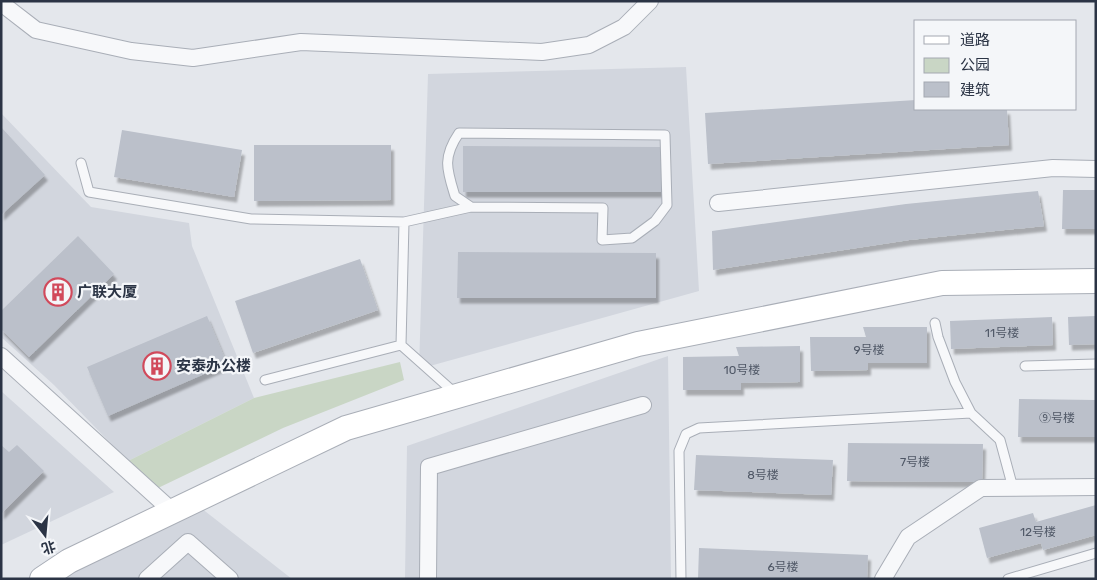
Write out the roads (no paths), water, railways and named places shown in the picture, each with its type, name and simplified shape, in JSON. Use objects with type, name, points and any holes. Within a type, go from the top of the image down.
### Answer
[{"type":"street","points":[[1,3],[36,30],[131,51],[193,58],[301,42],[542,52],[589,45],[624,27],[650,1]]},
{"type":"street","points":[[718,203],[1053,168],[1096,169]]},
{"type":"street","points":[[42,579],[69,561],[346,428],[638,344],[942,284],[1096,281]]},
{"type":"street","points":[[1,356],[172,511]]},
{"type":"street","points":[[428,579],[429,467],[643,405]]},
{"type":"street","points":[[883,579],[908,537],[981,488],[1096,487]]},
{"type":"street","points":[[147,579],[188,542],[230,579]]},
{"type":"lane","points":[[81,163],[90,192],[251,219],[404,222],[470,207],[603,208],[602,240],[632,238],[655,221],[667,205],[665,135],[459,133],[450,146],[447,169],[454,196],[470,207]]},
{"type":"lane","points":[[404,222],[401,345],[458,396]]},
{"type":"lane","points":[[936,323],[938,337],[948,364],[972,413],[1000,440],[1014,488]]},
{"type":"lane","points":[[265,380],[401,345]]},
{"type":"lane","points":[[1025,366],[1096,364]]},
{"type":"lane","points":[[681,579],[679,451],[686,434],[699,428],[972,413]]},
{"type":"lane","points":[[1008,579],[1096,553]]},
{"type":"place","name":"广联大厦","points":[[58,292]]},
{"type":"place","name":"安泰办公楼","points":[[157,366]]}]
